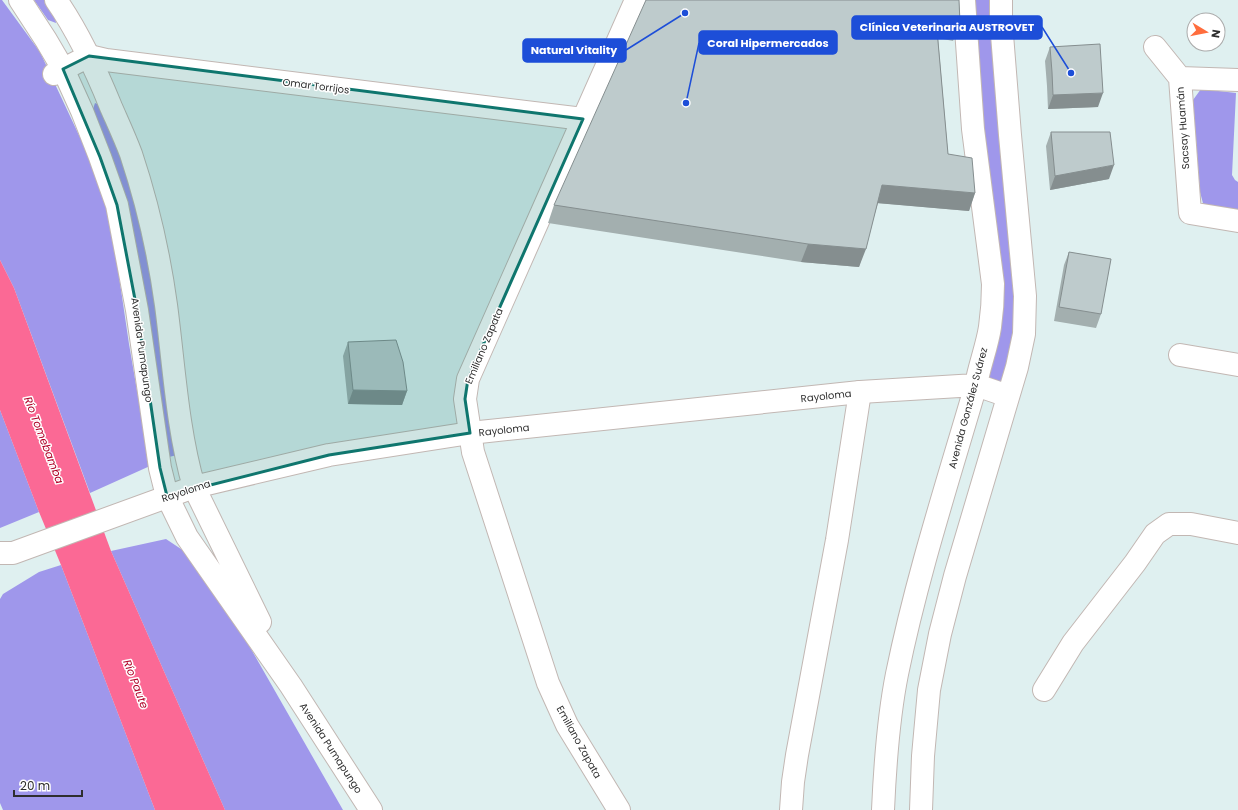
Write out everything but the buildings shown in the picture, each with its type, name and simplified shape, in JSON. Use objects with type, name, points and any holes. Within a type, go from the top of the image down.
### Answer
[{"type":"main road","name":"Avenida Pumapungo","points":[[20,0],[46,40],[59,72],[82,111],[117,205],[137,310],[160,468],[161,499],[291,686],[371,810]]},
{"type":"main road","name":"Avenida Pumapungo","points":[[56,0],[89,56],[130,153],[144,196],[165,303],[186,462],[194,486],[291,686]]},
{"type":"main road","name":"Emiliano Zapata","points":[[619,810],[567,725],[548,683],[473,452],[465,399],[468,379],[636,0]]},
{"type":"main road","name":"Avenida González Suárez","points":[[883,810],[888,740],[898,669],[924,560],[976,385],[990,328],[993,299],[993,284],[973,129],[964,0]]},
{"type":"main road","points":[[921,810],[923,756],[929,690],[940,634],[955,576],[1017,367],[1024,334],[1025,296],[1010,135],[1001,22],[1001,0]]},
{"type":"main road","points":[[1154,47],[1180,78]]},
{"type":"main road","points":[[59,72],[89,56]]},
{"type":"main road","name":"Omar Torrijos","points":[[89,56],[106,60],[583,119]]},
{"type":"main road","name":"Sacsay Huamán","points":[[1238,80],[1180,78],[1190,213],[1238,221]]},
{"type":"main road","points":[[1180,355],[1238,365]]},
{"type":"main road","name":"Rayoloma","points":[[3,558],[194,486],[329,455],[470,434],[860,392],[976,385],[1008,396]]},
{"type":"main road","points":[[790,810],[797,755],[837,540],[860,392]]},
{"type":"main road","points":[[1044,690],[1073,643],[1155,534],[1169,524],[1191,524],[1238,533]]},
{"type":"main road","points":[[923,756],[936,810]]},
{"type":"highlighted area","points":[[89,56],[583,119],[468,379],[465,399],[470,433],[329,455],[167,496],[160,468],[137,310],[117,205],[100,157],[63,69]]},
{"type":"shaded area","points":[[0,0],[2,0],[40,52],[107,195],[129,344],[150,466],[90,493],[14,288],[0,260]]},
{"type":"shaded area","points":[[34,0],[44,0],[55,15],[56,23],[48,20]]},
{"type":"shaded area","points":[[964,0],[1001,0],[1025,296],[1008,396],[976,385],[990,328]]},
{"type":"shaded area","points":[[1201,89],[1236,93],[1232,175],[1238,182],[1238,213],[1204,207],[1200,192],[1193,100]]},
{"type":"shaded area","points":[[95,103],[102,106],[120,153],[132,196],[149,269],[156,306],[177,455],[165,458],[112,161],[93,109]]},
{"type":"shaded area","points":[[0,410],[39,512],[0,528]]},
{"type":"shaded area","points":[[166,539],[184,551],[243,635],[343,810],[225,810],[111,551]]},
{"type":"shaded area","points":[[61,565],[155,810],[3,810],[0,803],[0,599],[3,594],[39,572]]},
{"type":"water","points":[[0,260],[14,288],[111,551],[225,810],[155,810],[0,410]]},
{"type":"place","name":"Natural Vitality","points":[[685,13]]},
{"type":"place","name":"Clínica Veterinaria AUSTROVET","points":[[1071,73]]},
{"type":"place","name":"Coral Hipermercados","points":[[686,103]]},
{"type":"water label","name":"Río Tomebamba","points":[[44,440]]},
{"type":"water label","name":"Río Paute","points":[[136,684]]}]
